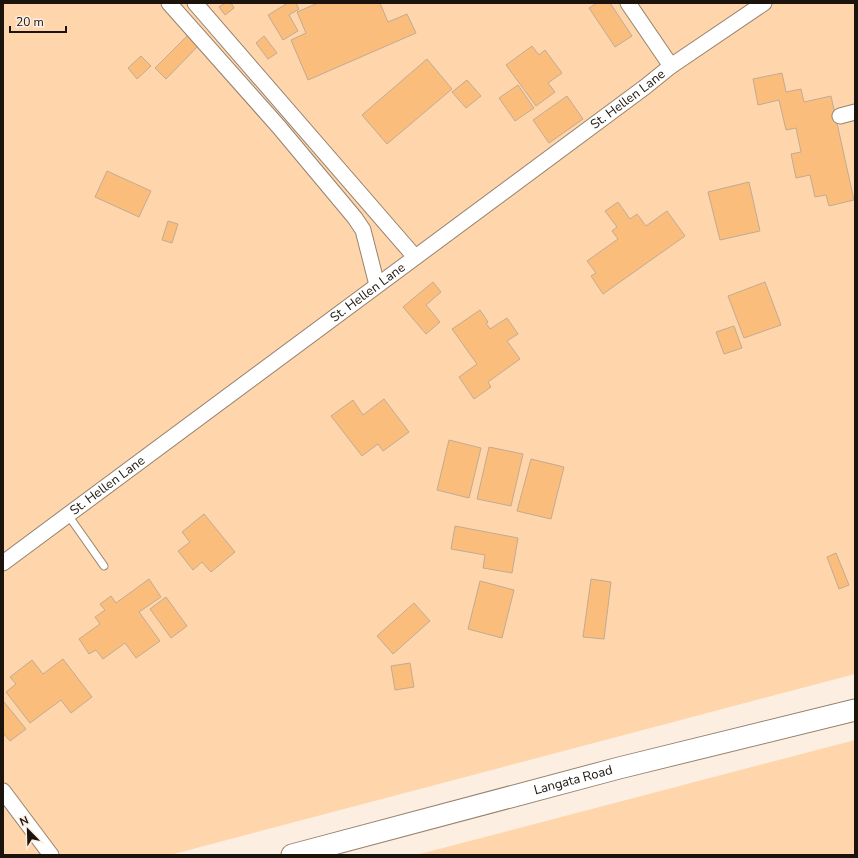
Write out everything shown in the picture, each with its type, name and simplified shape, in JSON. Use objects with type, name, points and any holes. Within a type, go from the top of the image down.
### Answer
[{"type":"main road","name":"Langata Road","points":[[292,855],[619,768],[855,710]]},
{"type":"street","points":[[169,3],[279,127],[355,218],[363,230],[377,285]]},
{"type":"street","points":[[195,3],[415,257]]},
{"type":"street","name":"St. Hellen Lane","points":[[3,563],[639,92],[671,66],[628,3]]},
{"type":"street","points":[[671,66],[764,3]]},
{"type":"street","points":[[840,116],[855,112]]},
{"type":"street","points":[[3,791],[51,855]]},
{"type":"lane","points":[[68,515],[104,566]]},
{"type":"shaded area","points":[[3,3],[855,3],[855,674],[170,855],[3,855]]},
{"type":"shaded area","points":[[855,740],[855,855],[416,855]]},
{"type":"building","points":[[225,3],[231,3],[234,8],[225,15],[219,7]]},
{"type":"building","points":[[288,3],[296,3],[299,9],[289,15],[298,31],[283,40],[268,15]]},
{"type":"building","points":[[318,3],[380,3],[388,22],[407,14],[416,33],[308,80],[291,40],[306,33],[297,12]]},
{"type":"building","points":[[597,3],[610,3],[632,36],[615,47],[589,8]]},
{"type":"building","points":[[190,33],[201,43],[166,79],[155,68]]},
{"type":"building","points":[[264,36],[277,53],[268,59],[256,43]]},
{"type":"building","points":[[532,46],[539,55],[545,50],[562,73],[548,83],[555,92],[536,106],[506,65]]},
{"type":"building","points":[[141,56],[151,66],[137,79],[128,68]]},
{"type":"building","points":[[427,59],[452,89],[387,144],[362,115]]},
{"type":"building","points":[[782,73],[786,92],[801,89],[804,102],[831,96],[854,200],[829,206],[826,195],[815,197],[810,175],[796,178],[791,154],[801,152],[796,128],[786,130],[779,100],[758,105],[753,79]]},
{"type":"building","points":[[467,80],[481,96],[466,108],[452,92]]},
{"type":"building","points":[[518,85],[534,108],[515,121],[499,98]]},
{"type":"building","points":[[567,96],[583,119],[549,143],[533,120]]},
{"type":"building","points":[[107,171],[151,191],[139,217],[95,197]]},
{"type":"building","points":[[749,182],[760,231],[720,240],[708,192]]},
{"type":"building","points":[[618,202],[630,219],[637,214],[646,226],[667,211],[685,236],[603,294],[591,276],[596,273],[587,261],[618,239],[612,231],[617,227],[605,211]]},
{"type":"building","points":[[168,221],[178,224],[172,243],[162,240]]},
{"type":"building","points":[[433,282],[441,292],[426,305],[440,322],[426,334],[403,307]]},
{"type":"building","points":[[765,282],[781,325],[744,338],[728,296]]},
{"type":"building","points":[[480,310],[488,322],[486,323],[490,329],[507,318],[518,334],[507,341],[520,359],[488,382],[491,387],[474,399],[459,377],[477,364],[452,329]]},
{"type":"building","points":[[734,326],[742,348],[724,354],[716,332]]},
{"type":"building","points":[[384,399],[409,432],[383,451],[378,444],[362,456],[331,416],[353,400],[363,415]]},
{"type":"building","points":[[449,440],[481,448],[469,498],[437,490]]},
{"type":"building","points":[[489,447],[523,454],[511,506],[477,499]]},
{"type":"building","points":[[531,459],[564,467],[551,519],[517,511]]},
{"type":"building","points":[[204,514],[235,552],[211,572],[202,562],[193,570],[178,551],[190,542],[182,532]]},
{"type":"building","points":[[455,526],[518,538],[512,573],[483,568],[485,555],[451,549]]},
{"type":"building","points":[[836,553],[849,585],[839,589],[827,557]]},
{"type":"building","points":[[149,579],[161,597],[139,612],[160,641],[136,658],[125,643],[103,659],[96,650],[89,654],[79,639],[100,624],[95,617],[105,610],[100,604],[111,596],[116,603]]},
{"type":"building","points":[[591,579],[611,582],[604,639],[583,637]]},
{"type":"building","points":[[480,581],[514,590],[502,638],[468,629]]},
{"type":"building","points":[[166,597],[187,626],[171,638],[150,609]]},
{"type":"building","points":[[414,603],[430,621],[393,654],[377,636]]},
{"type":"building","points":[[63,659],[92,697],[71,713],[61,700],[30,723],[6,692],[16,684],[10,677],[32,660],[43,674]]},
{"type":"building","points":[[410,663],[414,687],[395,690],[391,666]]},
{"type":"building","points":[[4,702],[26,729],[10,741],[3,733]]}]
